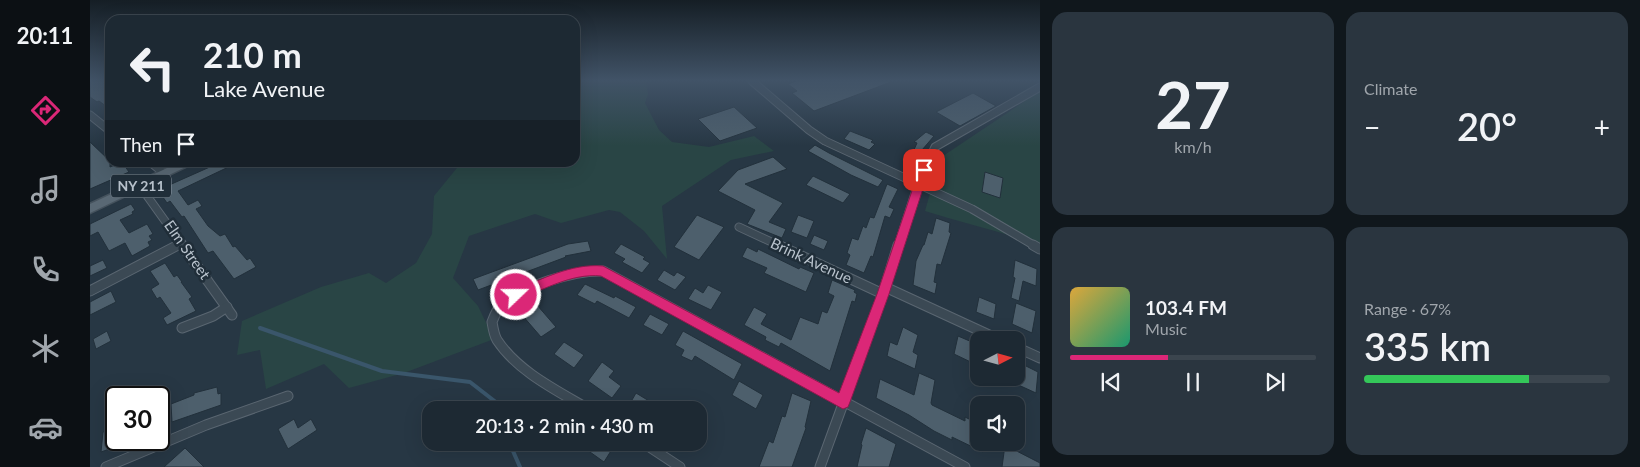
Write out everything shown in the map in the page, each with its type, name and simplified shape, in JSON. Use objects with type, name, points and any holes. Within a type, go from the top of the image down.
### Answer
[{"type":"main road","name":"NY 211","points":[[90,209],[180,167]]},
{"type":"street","points":[[777,103],[809,130],[826,141],[972,209],[1040,249]]},
{"type":"street","points":[[820,467],[884,290],[918,183],[935,147],[1014,103]]},
{"type":"street","points":[[90,114],[105,126]]},
{"type":"street","points":[[156,167],[165,174]]},
{"type":"street","name":"Elm Street","points":[[140,186],[232,315]]},
{"type":"street","name":"Brink Avenue","points":[[739,227],[979,331]]},
{"type":"street","points":[[90,291],[182,243]]},
{"type":"street","points":[[576,401],[511,358],[496,342],[492,328],[492,314],[499,305],[516,295],[561,276],[590,270],[603,271],[965,467]]},
{"type":"street","points":[[182,328],[213,316],[226,307]]},
{"type":"street","points":[[1025,351],[1040,358]]},
{"type":"street","points":[[110,466],[206,425],[288,396]]},
{"type":"street","points":[[656,451],[680,467]]},
{"type":"green space","points":[[580,103],[645,103],[659,130],[672,142],[709,147],[754,136],[774,151],[731,160],[662,206],[667,259],[644,231],[620,212],[609,210],[561,223],[535,214],[469,236],[453,278],[478,306],[494,339],[404,373],[349,388],[324,364],[266,389],[260,350],[237,355],[242,321],[321,287],[369,273],[386,283],[416,263],[432,234],[434,196],[458,167],[580,167]]},
{"type":"green space","points":[[1022,103],[1040,103],[1040,245],[925,211],[940,158]]},
{"type":"building","points":[[804,103],[836,103],[814,111]]},
{"type":"building","points":[[954,103],[990,103],[996,106],[960,126],[936,112]]},
{"type":"building","points":[[734,107],[757,128],[720,141],[698,119]]},
{"type":"building","points":[[850,131],[873,140],[871,142],[875,144],[869,150],[844,139]]},
{"type":"building","points":[[926,132],[934,136],[910,164],[908,163],[917,143],[914,142]]},
{"type":"building","points":[[90,142],[105,156],[105,167],[126,167],[129,172],[90,189]]},
{"type":"building","points":[[815,145],[883,180],[878,187],[851,175],[808,151]]},
{"type":"building","points":[[773,157],[787,169],[745,184],[783,203],[769,222],[786,229],[782,238],[747,224],[755,210],[718,191],[738,170]]},
{"type":"building","points":[[210,167],[228,167],[178,191],[188,205],[198,200],[202,206],[196,209],[208,226],[220,236],[225,234],[233,247],[235,246],[247,260],[250,258],[256,267],[234,279],[213,251],[208,253],[184,216],[182,217],[170,201],[167,203],[158,190]]},
{"type":"building","points":[[985,172],[1003,178],[1000,198],[982,192]]},
{"type":"building","points":[[813,176],[850,194],[843,203],[806,185]]},
{"type":"building","points":[[887,184],[898,189],[889,207],[894,209],[890,218],[885,216],[873,257],[871,256],[864,273],[846,265],[850,255],[847,253],[852,238],[858,240],[863,226],[866,228],[870,217],[874,218]]},
{"type":"building","points":[[131,204],[135,210],[132,212],[133,214],[120,220],[129,233],[147,224],[153,234],[149,236],[152,240],[148,242],[150,246],[132,256],[125,243],[109,251],[98,232],[90,236],[90,224]]},
{"type":"building","points":[[697,215],[724,227],[699,260],[674,247]]},
{"type":"building","points":[[798,215],[814,221],[807,238],[791,232]]},
{"type":"building","points":[[936,218],[950,223],[949,232],[951,233],[941,265],[937,264],[934,282],[937,283],[935,294],[913,285],[916,261],[928,232],[932,234]]},
{"type":"building","points":[[814,235],[828,241],[824,250],[810,244]]},
{"type":"building","points":[[588,241],[591,251],[565,256],[478,290],[473,279],[568,244]]},
{"type":"building","points":[[621,244],[645,257],[643,259],[650,263],[642,273],[622,262],[625,259],[614,253]]},
{"type":"building","points":[[747,247],[757,252],[758,249],[799,269],[800,267],[814,273],[806,292],[764,273],[767,268],[742,257]]},
{"type":"building","points":[[103,260],[107,268],[90,276],[90,266]]},
{"type":"building","points":[[1015,260],[1037,269],[1036,286],[1023,281],[1019,301],[1011,298],[1015,278],[1013,277]]},
{"type":"building","points":[[165,263],[174,277],[177,275],[192,297],[189,299],[196,311],[167,325],[163,318],[171,313],[160,297],[157,299],[151,289],[159,284],[150,271]]},
{"type":"building","points":[[664,270],[674,276],[677,272],[686,277],[675,290],[657,280]]},
{"type":"building","points":[[832,280],[855,290],[854,292],[857,294],[855,302],[852,301],[830,371],[781,343],[779,347],[765,340],[766,337],[744,325],[754,307],[767,314],[761,324],[791,340],[800,317],[818,324],[822,311],[827,313],[834,296],[828,293]]},
{"type":"building","points":[[585,284],[636,307],[629,318],[597,301],[595,304],[577,295]]},
{"type":"building","points":[[708,285],[722,292],[711,310],[688,299],[695,288],[703,293]]},
{"type":"building","points":[[111,291],[116,302],[90,315],[90,302]]},
{"type":"building","points":[[979,297],[996,304],[994,319],[976,312]]},
{"type":"building","points":[[1016,303],[1036,311],[1032,333],[1012,324]]},
{"type":"building","points":[[537,305],[556,327],[541,337],[522,315]]},
{"type":"building","points":[[650,314],[669,324],[662,335],[643,325]]},
{"type":"building","points":[[903,327],[918,335],[913,352],[918,355],[915,369],[887,356],[890,342],[897,345]]},
{"type":"building","points":[[107,331],[111,341],[96,349],[93,339]]},
{"type":"building","points":[[683,331],[742,364],[734,380],[695,356],[692,361],[681,356],[684,350],[675,345]]},
{"type":"building","points":[[958,336],[970,341],[970,362],[954,354]]},
{"type":"building","points":[[564,342],[584,355],[574,368],[554,354]]},
{"type":"building","points":[[602,362],[614,371],[609,377],[621,386],[612,398],[588,381]]},
{"type":"building","points":[[1025,366],[1038,372],[1036,393],[1021,386],[1025,386]]},
{"type":"building","points":[[919,373],[935,380],[932,405],[965,421],[965,417],[970,420],[970,446],[952,437],[952,440],[934,431],[909,415],[876,398],[880,379],[914,395]]},
{"type":"building","points":[[739,381],[763,395],[756,409],[732,395]]},
{"type":"building","points":[[217,387],[218,394],[221,393],[221,405],[172,422],[171,404],[194,395],[194,393]]},
{"type":"building","points":[[636,393],[649,401],[631,401]]},
{"type":"building","points":[[792,393],[811,401],[806,428],[792,467],[759,467],[769,441],[773,443],[782,416],[785,417]]},
{"type":"building","points":[[294,419],[298,428],[311,419],[317,430],[288,449],[278,429]]},
{"type":"building","points":[[866,428],[896,444],[889,467],[857,467]]},
{"type":"building","points":[[105,431],[105,451],[101,452],[103,432]]},
{"type":"building","points":[[185,448],[204,467],[164,467]]},
{"type":"building","points":[[589,451],[611,451],[604,462]]},
{"type":"building","points":[[1004,451],[1017,451],[1040,463],[1040,467],[1002,467]]},
{"type":"waterway","points":[[260,328],[382,371],[470,382],[494,401]]},
{"type":"waterway","points":[[513,451],[520,467]]},
{"type":"route","points":[[516,295],[561,276],[590,270],[603,271],[843,402],[883,294],[918,183],[924,170]]}]
